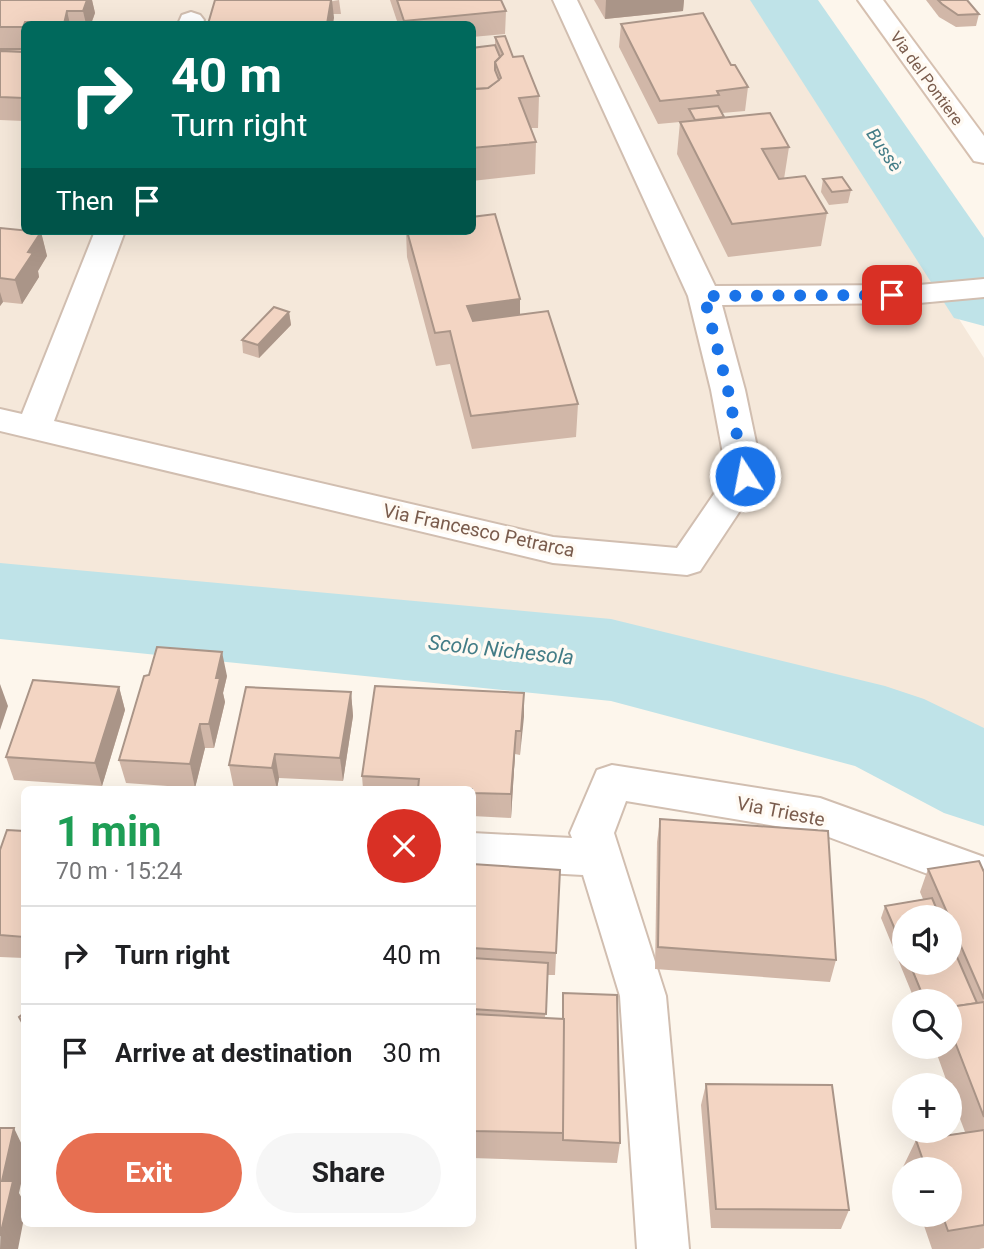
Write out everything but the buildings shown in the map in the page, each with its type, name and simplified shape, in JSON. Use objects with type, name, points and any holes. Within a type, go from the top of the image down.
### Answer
[{"type":"street","name":"Via Francesco Petrarca","points":[[0,419],[553,550],[688,562],[745,476],[728,390],[704,296],[565,0]]},
{"type":"street","name":"Via del Pontiere","points":[[870,0],[984,155]]},
{"type":"street","points":[[34,428],[108,235]]},
{"type":"street","points":[[704,296],[919,294],[984,288]]},
{"type":"street","name":"Via Trieste","points":[[600,858],[592,833],[612,782],[820,816],[984,876]]},
{"type":"street","points":[[476,851],[600,858],[643,996],[663,1249]]},
{"type":"shaded area","points":[[0,0],[754,0],[984,358],[984,745],[837,694],[600,649],[0,581]]},
{"type":"waterway","name":"Bussè","points":[[784,0],[984,300]]},
{"type":"waterway","name":"Scolo Nichesola","points":[[0,601],[611,660],[885,730],[984,780]]},
{"type":"route","points":[[745,476],[728,390],[704,296],[892,295]]}]
